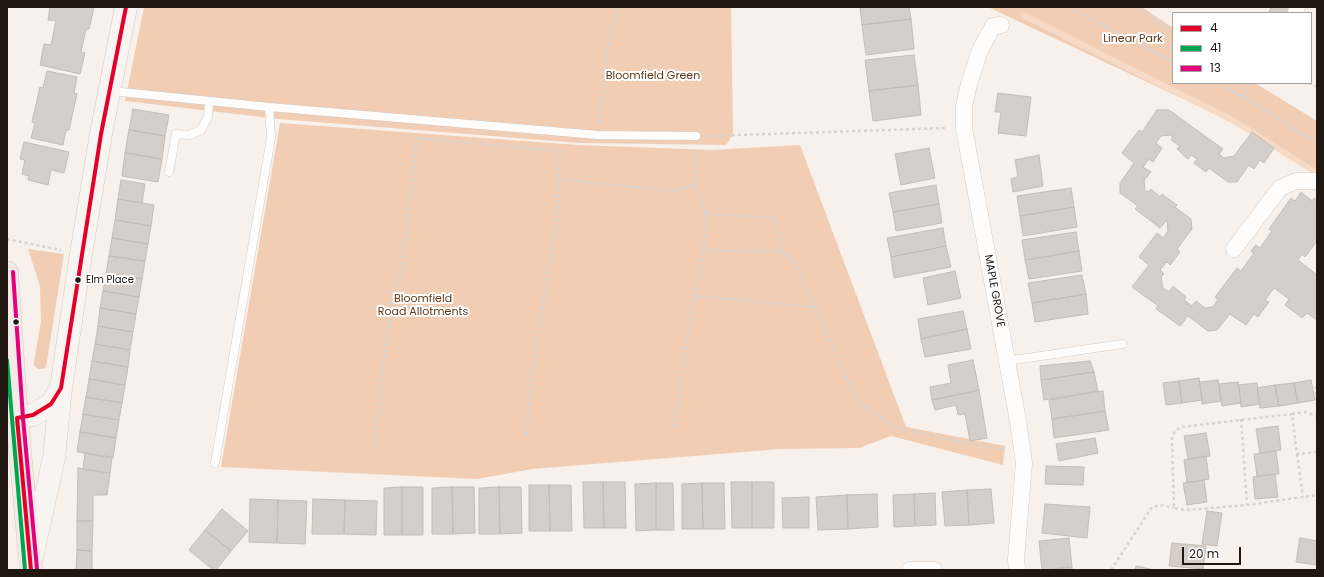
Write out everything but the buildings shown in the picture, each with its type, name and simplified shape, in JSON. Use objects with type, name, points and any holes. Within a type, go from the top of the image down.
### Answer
[{"type":"main road","points":[[7,272],[12,419],[30,567]]},
{"type":"street","points":[[30,567],[54,458],[61,388],[100,134],[126,7]]},
{"type":"street","name":"MAPLE GROVE","points":[[1001,25],[992,26],[980,50],[968,84],[964,106],[964,128],[1022,446],[1024,463],[1016,559],[1017,570]]},
{"type":"street","points":[[1234,249],[1280,188],[1296,181],[1317,181]]},
{"type":"street","points":[[12,419],[33,415],[51,404],[61,388]]},
{"type":"street","points":[[910,570],[934,570]]},
{"type":"lane","points":[[110,90],[269,107],[598,135],[696,136]]},
{"type":"lane","points":[[170,172],[176,134],[190,134],[201,130],[208,118],[210,101]]},
{"type":"lane","points":[[215,463],[271,138],[269,107]]},
{"type":"lane","points":[[1007,361],[1122,344]]},
{"type":"path","points":[[598,135],[606,52],[619,7]]},
{"type":"path","points":[[1068,7],[1172,60]]},
{"type":"path","points":[[1138,7],[1172,32]]},
{"type":"path","points":[[1218,84],[1243,97],[1317,142]]},
{"type":"path","points":[[1235,84],[1243,97]]},
{"type":"path","points":[[1243,97],[1250,84]]},
{"type":"path","points":[[675,427],[682,370],[704,250],[706,214],[699,193],[694,185],[696,136],[964,128]]},
{"type":"path","points":[[373,453],[381,396],[380,380],[386,353],[394,289],[402,272],[417,138],[560,151],[556,226],[528,404],[527,435]]},
{"type":"path","points":[[558,179],[672,191],[694,185]]},
{"type":"path","points":[[706,214],[776,218],[783,252],[797,264],[858,403],[898,428],[1004,450],[1022,446]]},
{"type":"path","points":[[7,239],[81,254]]},
{"type":"path","points":[[704,250],[783,252]]},
{"type":"path","points":[[696,296],[816,307]]},
{"type":"path","points":[[1317,387],[1315,388],[1317,403]]},
{"type":"path","points":[[1174,508],[1172,438],[1175,430],[1181,427],[1241,418],[1305,412],[1317,416]]},
{"type":"path","points":[[1292,414],[1303,497]]},
{"type":"path","points":[[1241,418],[1247,505]]},
{"type":"path","points":[[1297,454],[1317,452]]},
{"type":"path","points":[[1111,570],[1152,507],[1162,505],[1185,510],[1247,505],[1317,496]]},
{"type":"green space","name":"Bloomfield Green","points":[[144,7],[731,7],[733,135],[726,145],[580,143],[279,119],[125,101]]},
{"type":"green space","name":"Linear Park","points":[[988,7],[1142,7],[1172,27],[1172,84],[1257,84],[1317,121],[1317,170],[1249,130]]},
{"type":"green space","name":"Bloomfield Road Allotments","points":[[280,123],[578,145],[712,150],[800,145],[906,427],[1005,446],[1003,465],[891,436],[859,448],[780,449],[532,469],[477,479],[221,467]]},
{"type":"green space","points":[[28,249],[64,254],[46,367],[43,369],[38,369],[34,366],[41,322],[40,286]]},
{"type":"waterway","points":[[1023,15],[1236,122],[1317,173]]},
{"type":"transit line","name":"4","points":[[31,570],[17,418],[33,415],[51,404],[61,388],[101,134],[126,7]]},
{"type":"transit line","name":"13","points":[[13,272],[23,418],[37,569]]},
{"type":"transit line","name":"41","points":[[7,360],[25,570]]},
{"type":"place","name":"Elm Place","points":[[78,280]]}]
